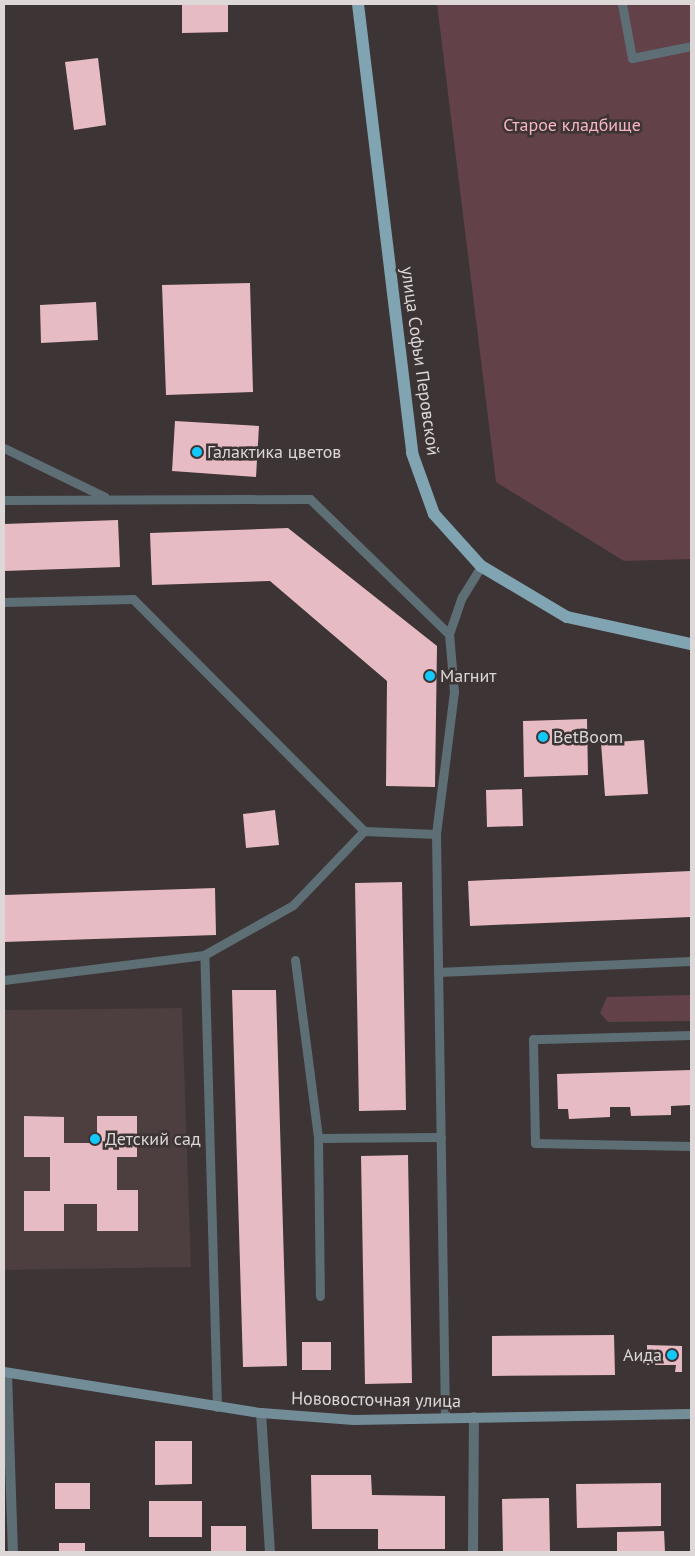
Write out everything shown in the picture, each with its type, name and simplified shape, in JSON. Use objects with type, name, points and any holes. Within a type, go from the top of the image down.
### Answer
[{"type":"main road","name":"улица Софьи Перовской","points":[[358,4],[412,453],[434,514],[481,566],[568,617],[691,644]]},
{"type":"main road","name":"Нововосточная улица","points":[[5,1373],[261,1413],[354,1420],[691,1414]]},
{"type":"street","points":[[5,1373],[13,1552]]},
{"type":"street","points":[[261,1413],[270,1552]]},
{"type":"street","points":[[472,1552],[474,1417]]},
{"type":"lane","points":[[622,4],[632,58],[691,46]]},
{"type":"lane","points":[[4,448],[108,499]]},
{"type":"lane","points":[[4,500],[310,499],[448,634]]},
{"type":"lane","points":[[445,1418],[436,834],[454,692],[448,634],[462,597],[481,566]]},
{"type":"lane","points":[[4,602],[133,600],[364,831],[436,834]]},
{"type":"lane","points":[[4,980],[204,955],[293,905],[364,831]]},
{"type":"lane","points":[[204,955],[217,1407]]},
{"type":"lane","points":[[295,960],[318,1138],[320,1296]]},
{"type":"lane","points":[[438,972],[691,961]]},
{"type":"lane","points":[[691,1035],[533,1039],[535,1143],[691,1146]]},
{"type":"lane","points":[[318,1138],[441,1137]]},
{"type":"shaded area","name":"Детский сад","points":[[182,1008],[191,1267],[4,1270],[4,1010]]},
{"type":"green space","name":"Старое кладбище","points":[[437,4],[691,4],[691,559],[624,561],[496,482]]},
{"type":"green space","points":[[691,995],[691,1021],[608,1022],[600,1013],[607,997]]},
{"type":"building","points":[[182,4],[228,4],[228,32],[182,33]]},
{"type":"building","points":[[98,58],[106,125],[74,130],[65,62]]},
{"type":"building","points":[[250,283],[253,392],[166,395],[162,285]]},
{"type":"building","points":[[96,302],[98,340],[41,343],[40,305]]},
{"type":"building","points":[[175,421],[259,426],[256,477],[172,471]]},
{"type":"building","points":[[118,520],[120,567],[4,571],[4,524]]},
{"type":"building","points":[[288,528],[437,646],[435,787],[386,786],[387,681],[270,581],[152,585],[150,533]]},
{"type":"building","points":[[587,719],[588,775],[524,777],[523,721]]},
{"type":"building","points":[[644,740],[648,794],[605,796],[601,743]]},
{"type":"building","points":[[522,789],[523,826],[487,827],[486,790]]},
{"type":"building","points":[[275,810],[279,845],[246,848],[243,814]]},
{"type":"building","points":[[691,871],[691,917],[470,926],[468,881]]},
{"type":"building","points":[[402,882],[406,1110],[359,1111],[355,883]]},
{"type":"building","points":[[215,888],[216,935],[4,942],[4,895]]},
{"type":"building","points":[[232,990],[276,990],[287,1366],[243,1367]]},
{"type":"building","points":[[691,1070],[691,1105],[671,1106],[671,1115],[631,1116],[630,1107],[610,1107],[610,1117],[569,1119],[568,1109],[558,1109],[557,1074]]},
{"type":"building","points":[[24,1116],[64,1117],[64,1143],[97,1143],[97,1116],[137,1116],[137,1157],[117,1157],[117,1190],[138,1190],[138,1231],[97,1231],[97,1204],[64,1204],[64,1231],[24,1231],[24,1191],[50,1191],[50,1157],[24,1157]]},
{"type":"building","points":[[408,1155],[412,1383],[365,1384],[361,1156]]},
{"type":"building","points":[[614,1335],[615,1375],[492,1376],[492,1336]]},
{"type":"building","points":[[302,1342],[331,1342],[331,1370],[302,1370]]},
{"type":"building","points":[[647,1345],[682,1346],[682,1372],[675,1372],[676,1365],[647,1365]]},
{"type":"building","points":[[155,1441],[192,1441],[192,1484],[155,1485]]},
{"type":"building","points":[[311,1475],[371,1475],[372,1495],[445,1496],[445,1549],[378,1549],[378,1529],[312,1529]]},
{"type":"building","points":[[55,1483],[90,1483],[90,1509],[55,1509]]},
{"type":"building","points":[[661,1483],[661,1526],[577,1528],[576,1484]]},
{"type":"building","points":[[549,1498],[550,1552],[503,1552],[502,1499]]},
{"type":"building","points":[[149,1501],[202,1501],[202,1537],[149,1537]]},
{"type":"building","points":[[211,1526],[246,1526],[246,1552],[211,1552]]},
{"type":"building","points":[[664,1531],[665,1552],[617,1552],[617,1532]]},
{"type":"building","points":[[59,1543],[85,1543],[85,1552],[59,1552]]},
{"type":"place","name":"Галактика цветов","points":[[197,452]]},
{"type":"place","name":"Магнит","points":[[430,676]]},
{"type":"place","name":"BetBoom","points":[[543,737]]},
{"type":"place","name":"Детский сад","points":[[95,1139]]},
{"type":"place","name":"Аида","points":[[672,1355]]}]
